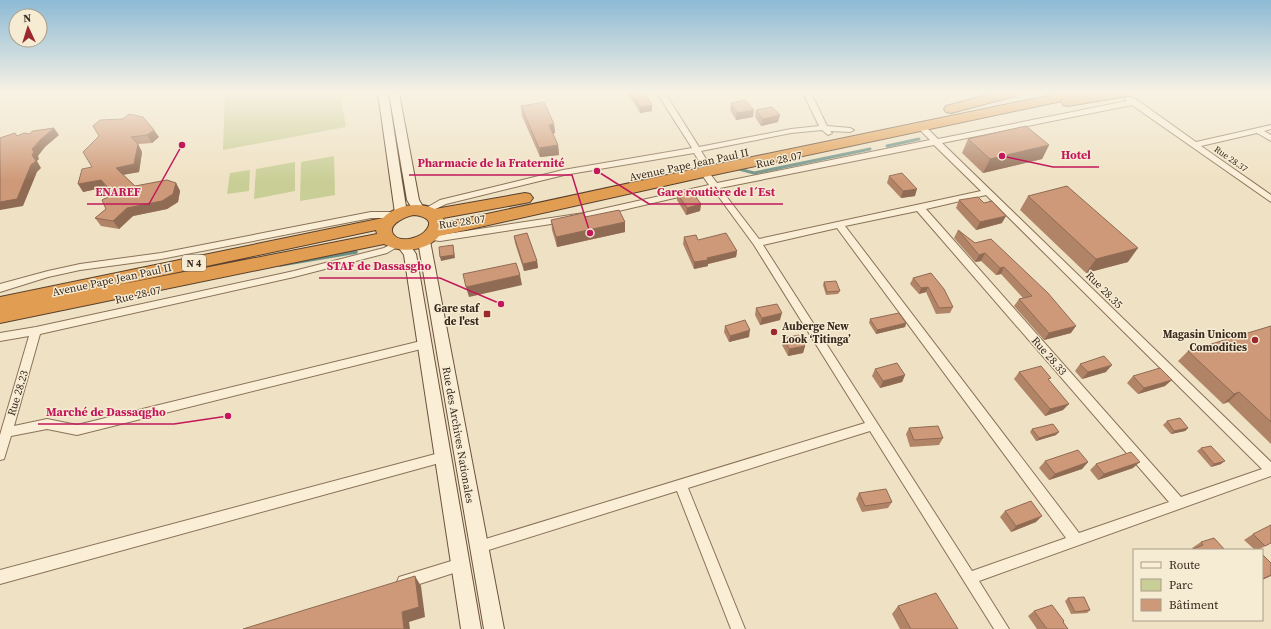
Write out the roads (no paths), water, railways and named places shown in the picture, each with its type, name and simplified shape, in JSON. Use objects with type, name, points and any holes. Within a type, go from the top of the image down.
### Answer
[{"type":"highway","name":"N 4","points":[[850,136],[899,122]]},
{"type":"highway","name":"N 4","points":[[850,136],[921,127],[942,122]]},
{"type":"highway","name":"Avenue Pape Jean Paul II","points":[[0,316],[268,261],[395,229],[426,212],[448,213],[701,161],[826,131],[850,136]]},
{"type":"highway","name":"Avenue Pape Jean Paul II","points":[[0,304],[395,229],[415,244],[429,236],[701,161],[850,136]]},
{"type":"highway","points":[[426,212],[438,221],[429,236]]},
{"type":"street","name":"Rue des Archives Nationales","points":[[385,122],[395,229],[410,254],[472,629]]},
{"type":"street","points":[[399,122],[413,200],[426,212]]},
{"type":"street","points":[[678,122],[714,186],[757,243],[1002,629]]},
{"type":"street","points":[[822,122],[826,131]]},
{"type":"street","name":"Rue 28.07","points":[[429,236],[440,238],[584,216],[676,194],[1028,122]]},
{"type":"street","name":"Rue 28.37","points":[[1162,122],[1271,199]]},
{"type":"street","name":"Rue 28.35","points":[[921,127],[936,140],[1271,470]]},
{"type":"street","points":[[1194,145],[1271,127]]},
{"type":"street","points":[[1258,130],[1271,139]]},
{"type":"street","points":[[757,243],[988,192]]},
{"type":"street","name":"Rue 28.33","points":[[920,208],[1178,503]]},
{"type":"street","points":[[0,288],[48,274],[80,267],[161,256],[371,215],[395,229]]},
{"type":"street","points":[[839,224],[1076,540]]},
{"type":"street","name":"Rue 28.07","points":[[0,337],[36,331],[294,274],[387,250],[395,229]]},
{"type":"street","name":"Rue des Archives Nationales","points":[[429,236],[479,548],[494,629]]},
{"type":"street","name":"Rue 28.23","points":[[0,455],[36,331]]},
{"type":"street","points":[[7,432],[47,424],[77,430],[425,344]]},
{"type":"street","points":[[479,548],[873,426]]},
{"type":"street","points":[[0,577],[444,457]]},
{"type":"street","points":[[970,578],[1271,470]]},
{"type":"street","points":[[681,486],[738,629]]},
{"type":"street","points":[[394,585],[461,564]]},
{"type":"waterway","points":[[887,146],[919,139]]},
{"type":"waterway","points":[[735,168],[754,173],[870,149]]},
{"type":"waterway","points":[[280,265],[356,252]]},
{"type":"place","name":"ENAREF","points":[[182,145]]},
{"type":"place","name":"Hotel","points":[[1002,156]]},
{"type":"place","name":"Gare routière de l´Est","points":[[597,171]]},
{"type":"place","name":"Pharmacie de la Fraternité","points":[[590,233]]},
{"type":"place","name":"STAF de Dassasgho","points":[[501,304]]},
{"type":"place","name":"Gare staf de l'est","points":[[487,314]]},
{"type":"place","name":"Auberge New Look ‘Titinga’","points":[[774,332]]},
{"type":"place","name":"Magasin Unicom Comodities","points":[[1255,340]]},
{"type":"place","name":"Marché de Dassaqgho","points":[[228,416]]}]
